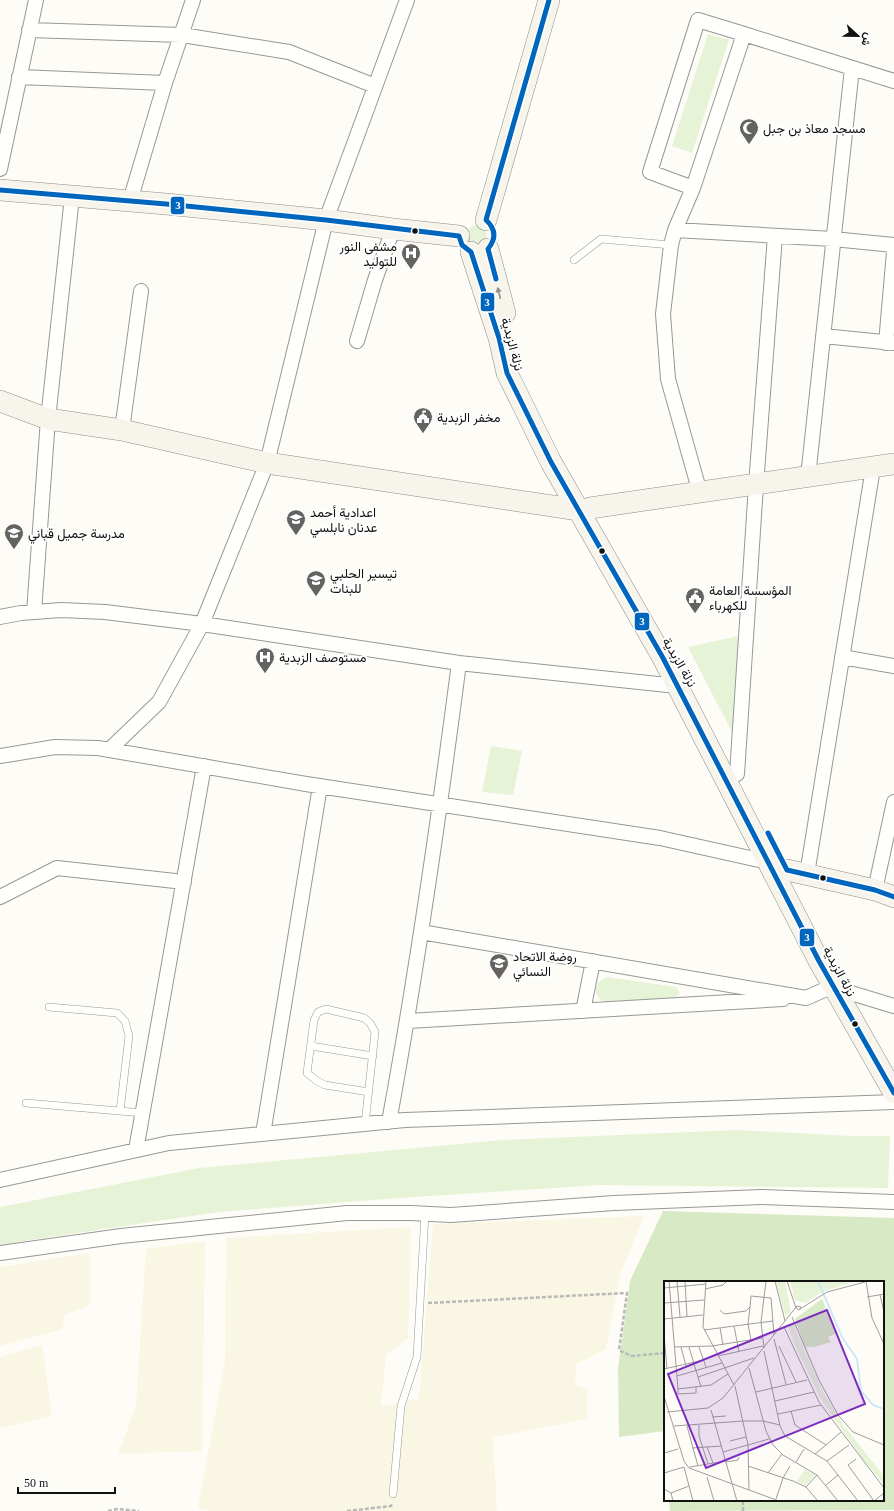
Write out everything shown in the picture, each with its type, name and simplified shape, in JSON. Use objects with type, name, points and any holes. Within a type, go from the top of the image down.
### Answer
[{"type":"main road","points":[[486,220],[549,0]]},
{"type":"main road","points":[[0,190],[326,220],[393,229],[473,246],[494,240],[493,228],[486,220],[475,218],[469,219],[461,228],[473,246]]},
{"type":"main road","name":"نزلة الزبدية","points":[[473,246],[519,372],[584,509],[768,862],[842,989],[894,1067]]},
{"type":"main road","points":[[0,401],[48,419],[122,430],[267,463],[584,509],[894,464]]},
{"type":"main road","name":"نزلة الزبدية","points":[[584,509],[695,689],[737,774],[797,872],[842,989],[894,1093]]},
{"type":"main road","points":[[797,872],[884,894]]},
{"type":"street","points":[[0,169],[36,0]]},
{"type":"street","points":[[130,201],[165,83],[193,0]]},
{"type":"street","points":[[109,750],[159,702],[202,624],[267,463],[326,220],[407,0]]},
{"type":"street","points":[[693,188],[650,172],[698,20],[894,81]]},
{"type":"street","points":[[29,30],[182,35],[289,52],[375,86]]},
{"type":"street","points":[[700,493],[668,379],[663,314],[671,245],[675,230],[693,188],[744,34]]},
{"type":"street","points":[[808,477],[852,68]]},
{"type":"street","points":[[19,77],[165,83]]},
{"type":"street","points":[[34,612],[48,419],[72,197]]},
{"type":"street","points":[[357,340],[375,280],[393,229]]},
{"type":"street","points":[[675,230],[894,244]]},
{"type":"street","points":[[737,774],[774,236]]},
{"type":"street","points":[[823,336],[890,343],[894,252]]},
{"type":"street","points":[[122,430],[141,291]]},
{"type":"street","points":[[797,872],[842,657],[873,468]]},
{"type":"street","points":[[0,617],[61,610],[105,612],[202,624],[459,663],[677,686]]},
{"type":"street","points":[[842,657],[894,666]]},
{"type":"street","points":[[389,1122],[408,1021],[459,663]]},
{"type":"street","points":[[0,756],[55,746],[98,748],[320,786],[660,838],[768,862]]},
{"type":"street","points":[[136,1150],[204,766]]},
{"type":"street","points":[[263,1134],[320,786]]},
{"type":"street","points":[[884,894],[894,802]]},
{"type":"street","points":[[0,897],[57,868],[184,882]]},
{"type":"street","points":[[421,932],[806,998]]},
{"type":"street","points":[[583,1011],[593,961]]},
{"type":"street","points":[[408,1021],[806,998],[842,989],[894,1006]]},
{"type":"street","points":[[0,1180],[169,1143],[365,1124],[894,1102]]},
{"type":"street","points":[[0,1253],[121,1236],[347,1213],[451,1214],[614,1203],[761,1197],[894,1202]]},
{"type":"lane","points":[[574,260],[601,239],[671,245]]},
{"type":"lane","points":[[49,1007],[117,1013],[125,1021],[129,1036],[120,1111]]},
{"type":"lane","points":[[365,1124],[369,1092],[375,1032],[370,1023],[364,1018],[326,1009],[318,1012],[314,1020],[307,1073],[325,1085],[369,1092]]},
{"type":"lane","points":[[311,1046],[372,1056]]},
{"type":"lane","points":[[26,1103],[143,1112]]},
{"type":"lane","points":[[393,1494],[401,1406],[417,1357],[425,1213]]},
{"type":"path","points":[[420,1303],[627,1293],[619,1350],[631,1356],[664,1353]]},
{"type":"path","points":[[347,1511],[391,1506],[393,1494]]},
{"type":"path","points":[[108,1511],[117,1509],[139,1511]]},
{"type":"shaded area","points":[[644,1216],[620,1275],[606,1349],[576,1364],[575,1385],[587,1389],[587,1419],[493,1437],[497,1511],[210,1511],[198,1508],[225,1361],[226,1238],[411,1227],[408,1338],[386,1355],[381,1406],[419,1399],[433,1224]]},
{"type":"shaded area","points":[[205,1241],[202,1451],[118,1454],[136,1406],[146,1249]]},
{"type":"shaded area","points":[[90,1253],[90,1305],[64,1315],[63,1329],[0,1346],[0,1267]]},
{"type":"shaded area","points":[[42,1345],[52,1416],[0,1428],[0,1357]]},
{"type":"green space","points":[[708,34],[729,40],[692,153],[672,146]]},
{"type":"green space","points":[[477,225],[484,228],[487,235],[484,242],[477,245],[470,242],[467,235],[470,228]]},
{"type":"green space","points":[[738,636],[733,734],[688,647]]},
{"type":"green space","points":[[491,746],[522,751],[513,795],[482,792]]},
{"type":"green space","points":[[607,977],[676,987],[680,993],[675,998],[605,1002],[598,996],[595,988],[599,982]]},
{"type":"green space","points":[[736,1130],[851,1136],[890,1136],[888,1188],[600,1185],[399,1198],[219,1212],[30,1240],[0,1246],[0,1207],[199,1168],[502,1140]]},
{"type":"green space","points":[[663,1211],[894,1218],[894,1510],[670,1511],[669,1501],[884,1501],[884,1281],[664,1281],[664,1431],[619,1437],[618,1369],[630,1281]]},
{"type":"transit line","name":"3","points":[[496,279],[488,249],[494,238],[494,234],[492,227],[486,220],[549,0]]},
{"type":"transit line","name":"3","points":[[0,190],[166,204],[326,220],[459,236],[462,245],[471,252],[499,338],[507,373],[551,462],[663,658],[819,961],[894,1093]]},
{"type":"transit line","name":"3","points":[[768,833],[787,870],[875,890],[894,897]]},
{"type":"place","name":"مسجد معاذ بن جبل","points":[[749,145]]},
{"type":"place","name":"مشفى النور للتوليد","points":[[411,270]]},
{"type":"place","name":"مخفر الزبدية","points":[[423,434]]},
{"type":"place","name":"اعدادية أحمد عدنان نابلسي","points":[[296,536]]},
{"type":"place","name":"مدرسة جميل قباني","points":[[14,550]]},
{"type":"place","name":"تيسير الحلبي للبنات","points":[[316,597]]},
{"type":"place","name":"المؤسسة العامة للكهرباء","points":[[695,614]]},
{"type":"place","name":"مستوصف الزبدية","points":[[265,674]]},
{"type":"place","name":"روضة الاتحاد النسائي","points":[[499,980]]}]
